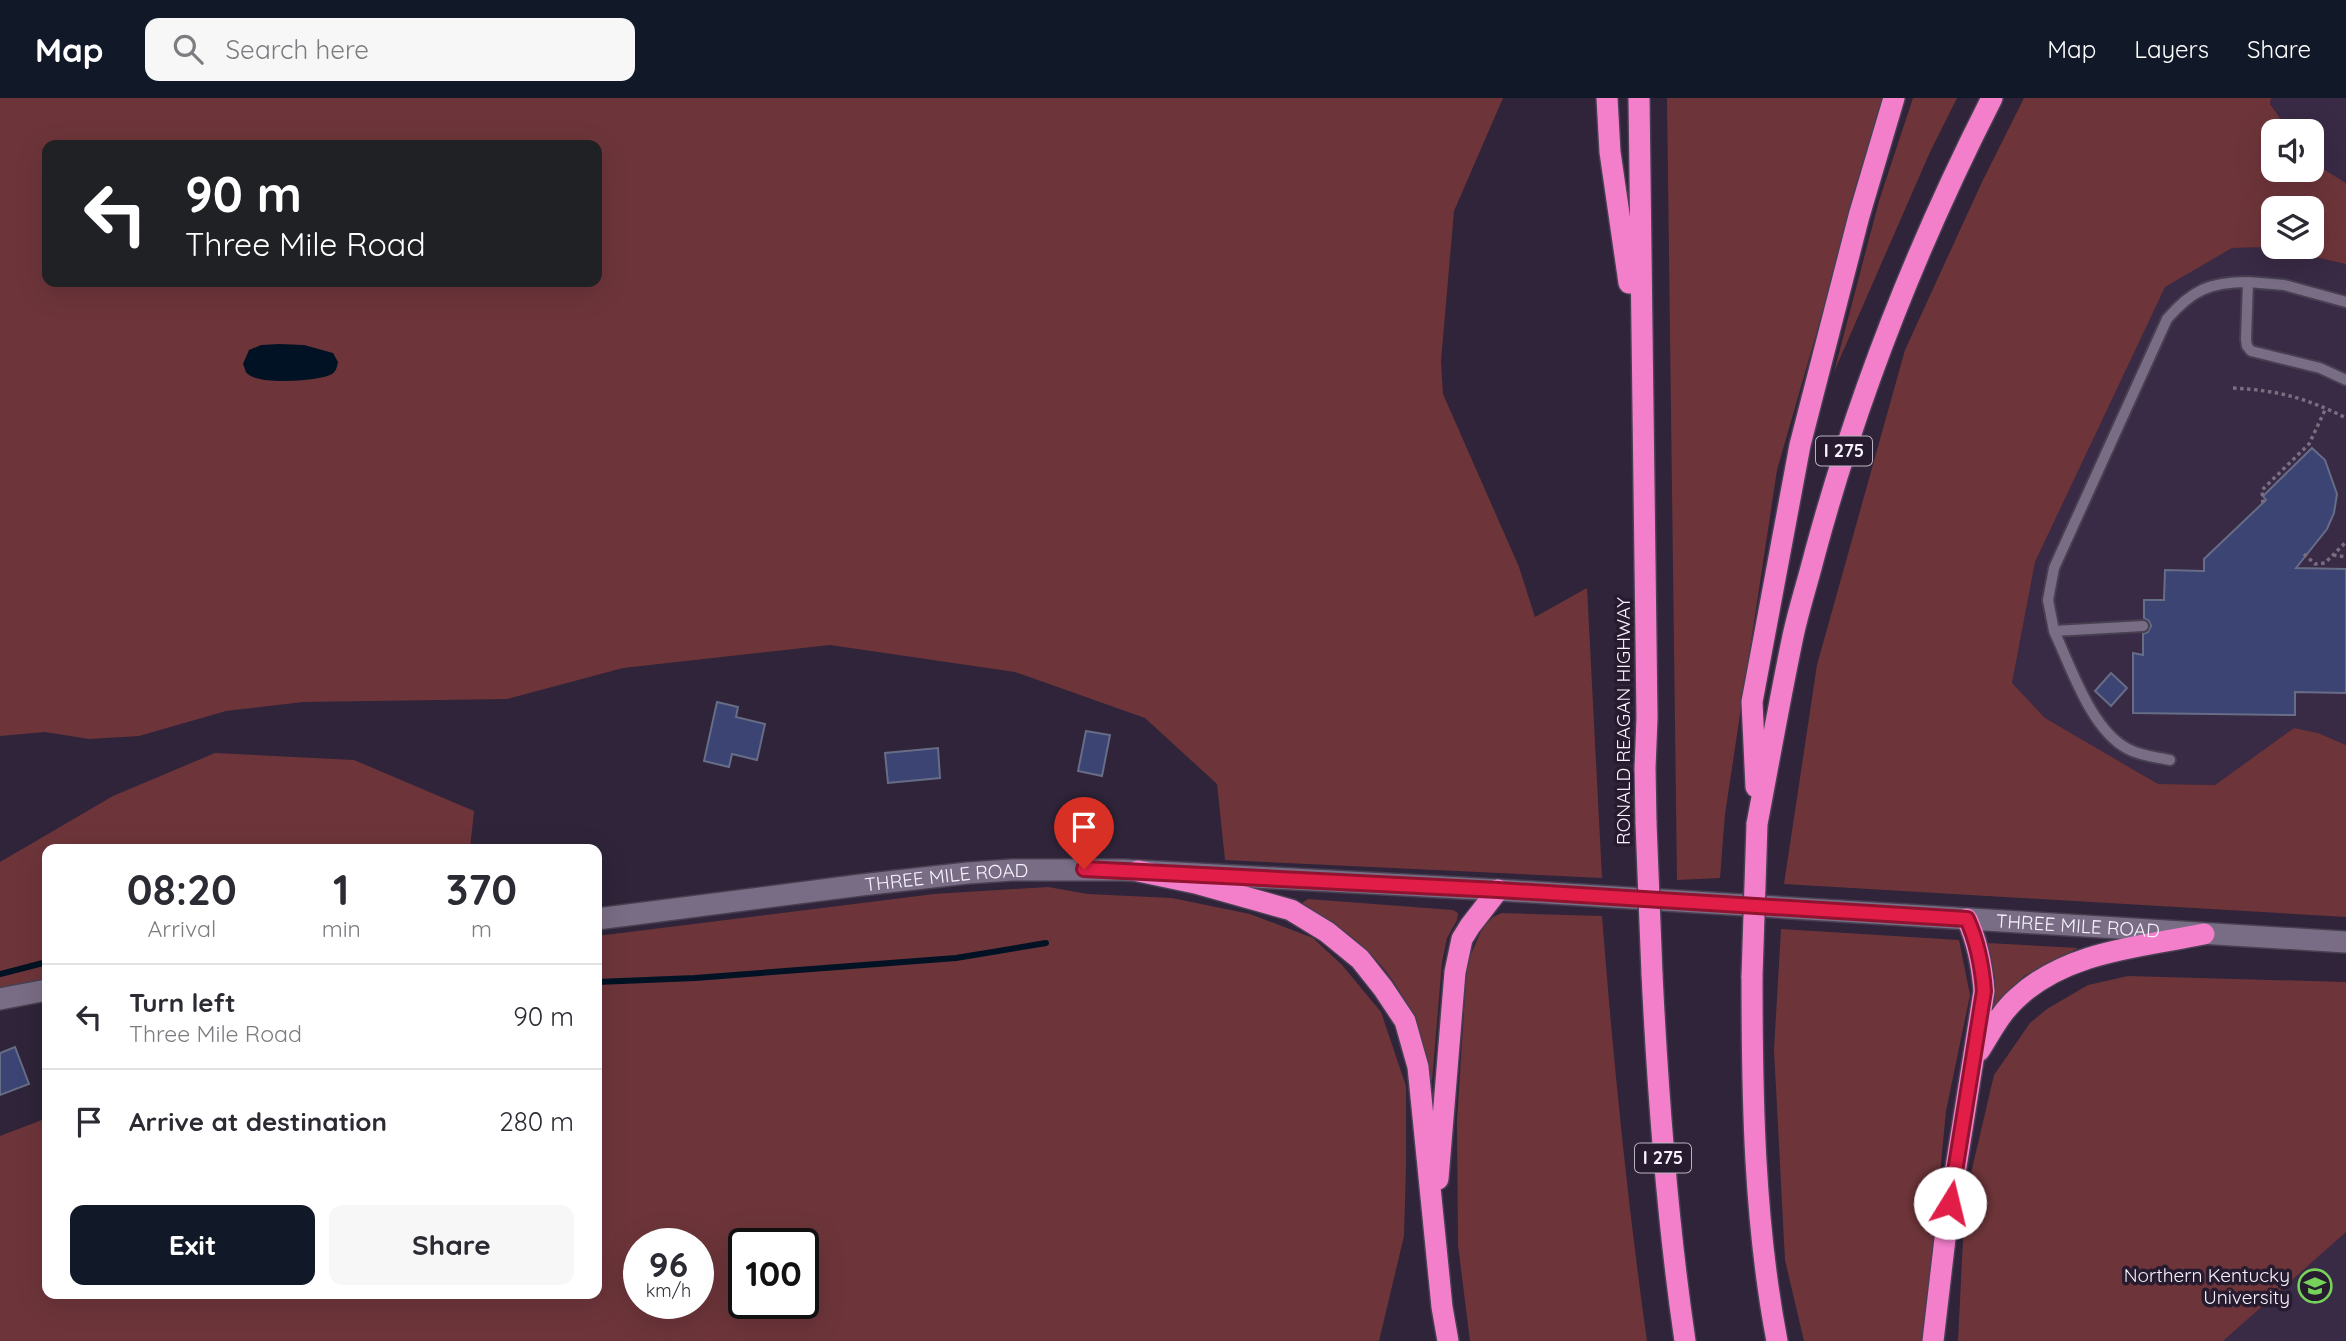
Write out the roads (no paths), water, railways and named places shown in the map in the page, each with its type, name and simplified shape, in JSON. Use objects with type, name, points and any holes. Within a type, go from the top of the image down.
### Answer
[{"type":"highway","points":[[1607,98],[1610,152],[1641,364]]},
{"type":"highway","name":"RONALD REAGAN HIGHWAY","points":[[1639,98],[1647,718],[1644,768],[1664,1173],[1685,1341]]},
{"type":"highway","points":[[1757,824],[1752,702],[1800,445],[1859,216],[1894,98]]},
{"type":"highway","name":"I 275","points":[[1777,1341],[1753,1124],[1752,976],[1757,824],[1793,634],[1856,411],[1918,254],[1965,150],[1992,98]]},
{"type":"highway","points":[[1138,871],[1195,883],[1291,910],[1327,932],[1360,959],[1405,1021],[1418,1067],[1442,1307],[1448,1341]]},
{"type":"highway","points":[[1433,1209],[1441,1159],[1455,972],[1462,939],[1498,890]]},
{"type":"highway","points":[[1933,1341],[1946,1230],[1975,1058],[1983,981],[1982,961],[1967,919]]},
{"type":"highway","points":[[1975,1058],[2002,1014],[2039,980],[2097,955],[2204,934]]},
{"type":"street","name":"THREE MILE ROAD","points":[[602,918],[968,873],[1064,869],[1498,890],[2346,942]]},
{"type":"street","points":[[0,999],[42,991]]},
{"type":"lane","points":[[2170,760],[2142,755],[2112,738],[2083,694],[2054,631],[2048,600],[2054,568],[2167,318],[2181,303],[2203,288],[2221,282],[2284,285],[2346,302]]},
{"type":"lane","points":[[2248,282],[2246,339],[2251,351],[2320,368],[2346,380]]},
{"type":"lane","points":[[2054,631],[2143,626]]},
{"type":"water","points":[[261,345],[304,345],[333,353],[338,362],[336,370],[323,377],[288,381],[264,380],[247,373],[243,364],[249,350]]},
{"type":"waterway","points":[[602,982],[695,978],[956,958],[1046,943]]},
{"type":"waterway","points":[[0,974],[42,963]]},
{"type":"place","name":"Northern Kentucky University","points":[[2315,1286]]}]
